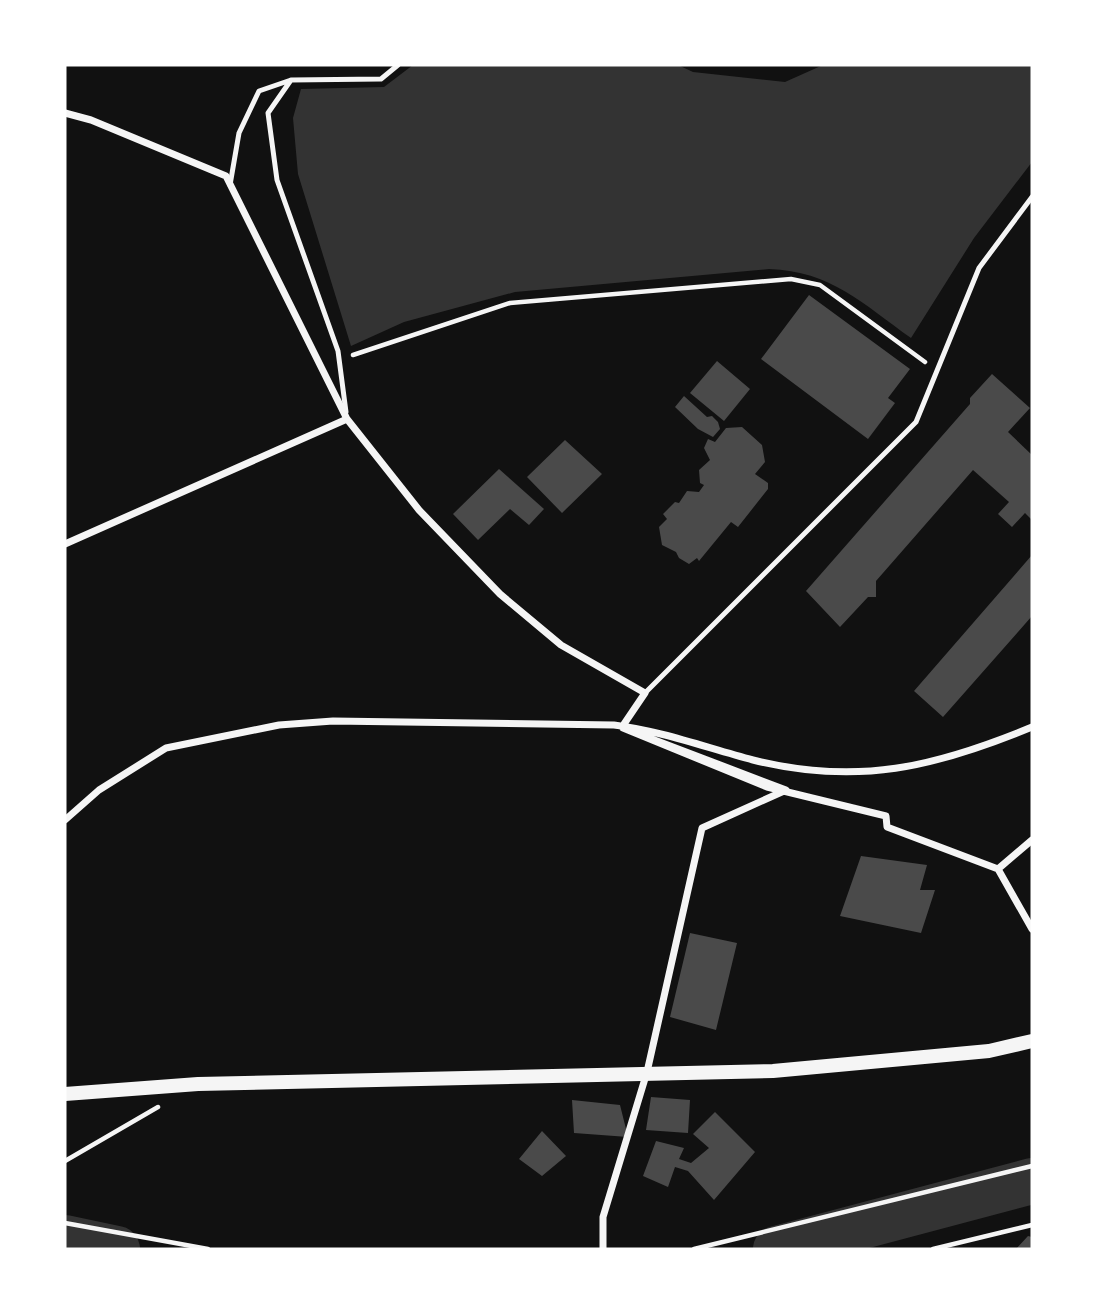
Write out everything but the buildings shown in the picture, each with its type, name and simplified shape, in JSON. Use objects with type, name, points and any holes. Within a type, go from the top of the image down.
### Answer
[{"type":"main road","points":[[65,1094],[163,1085],[773,1071],[989,1051],[1032,1041]]},
{"type":"street","points":[[65,114],[91,120],[226,176],[347,419],[419,510],[500,594],[561,645],[645,693],[622,727]]},
{"type":"street","points":[[65,544],[347,419]]},
{"type":"street","points":[[65,820],[99,790],[166,748],[279,725],[333,721],[622,727],[643,729],[793,768],[837,771],[889,771],[934,763],[1032,727]]},
{"type":"street","points":[[622,727],[767,787],[886,816],[887,827],[998,869],[1032,929]]},
{"type":"street","points":[[603,1249],[603,1217],[647,1072],[702,828],[786,790]]},
{"type":"street","points":[[998,869],[1032,840]]},
{"type":"lane","points":[[230,185],[239,133],[259,91],[291,80],[381,79],[398,65]]},
{"type":"lane","points":[[291,80],[268,113],[278,180],[339,360],[347,419]]},
{"type":"lane","points":[[645,693],[916,422],[939,372],[948,338],[979,268],[1032,197]]},
{"type":"path","points":[[339,360],[510,303],[792,279],[820,285],[939,372]]},
{"type":"path","points":[[65,1161],[163,1104]]},
{"type":"path","points":[[694,1249],[1032,1166]]},
{"type":"path","points":[[65,1223],[208,1249]]},
{"type":"path","points":[[933,1249],[1032,1225]]},
{"type":"shaded area","points":[[413,65],[678,65],[693,72],[785,82],[823,65],[1032,65],[1032,162],[974,238],[911,338],[829,283],[791,271],[769,269],[515,292],[404,322],[351,346],[298,174],[293,118],[301,89],[384,87]]},
{"type":"waterway","points":[[776,1249],[1032,1181]]},
{"type":"waterway","points":[[65,1238],[117,1249]]}]
